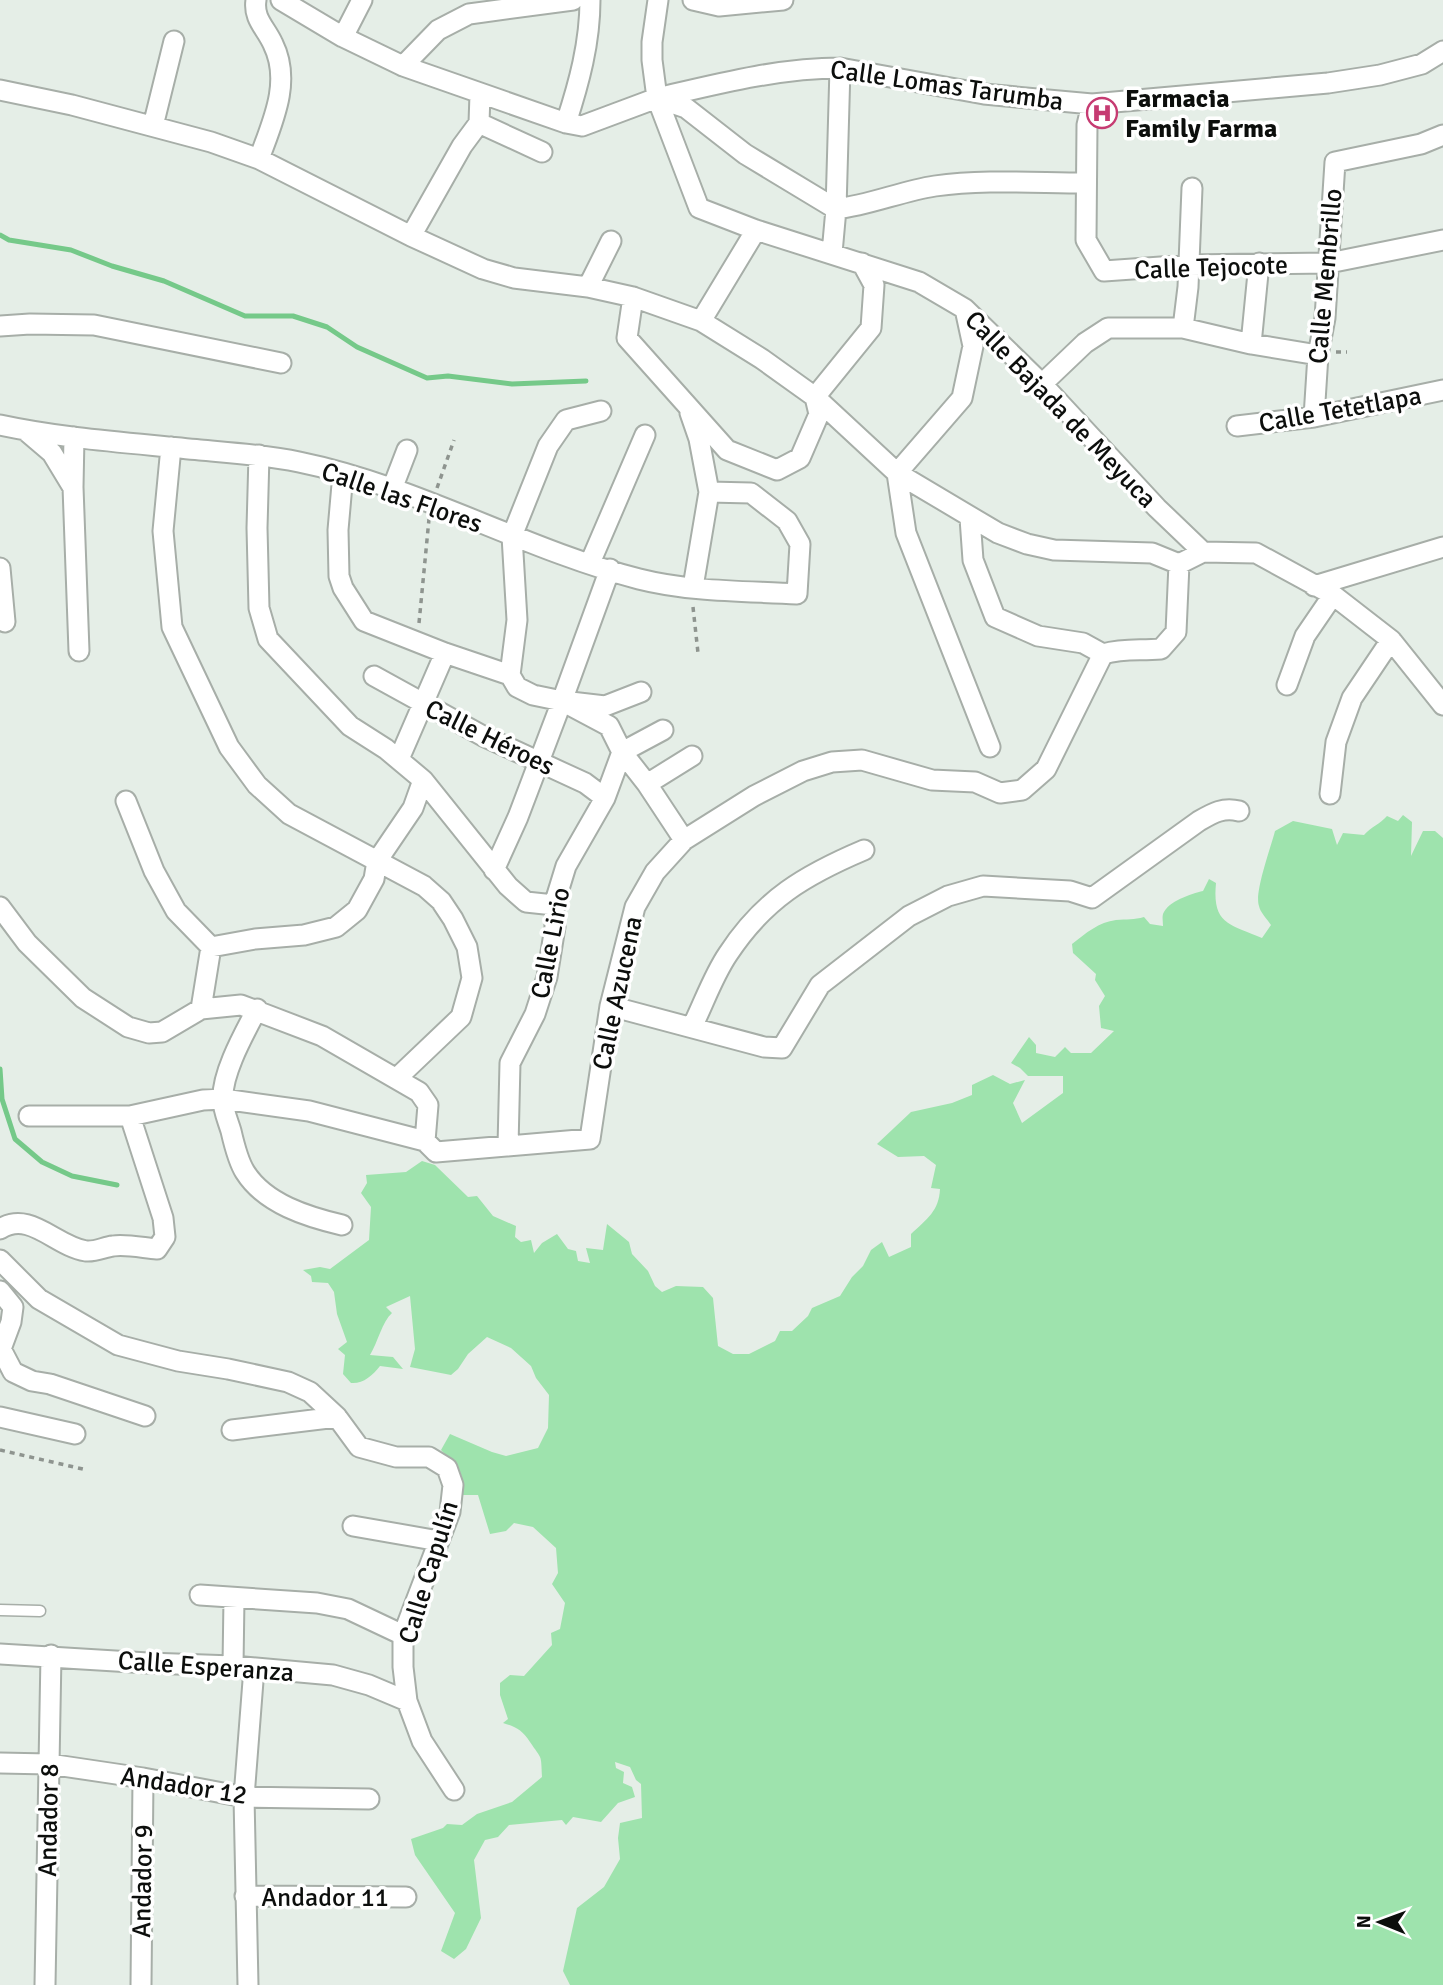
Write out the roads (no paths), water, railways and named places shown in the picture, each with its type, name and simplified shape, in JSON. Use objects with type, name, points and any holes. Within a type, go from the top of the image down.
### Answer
[{"type":"street","points":[[256,0],[254,12],[274,46],[283,78],[275,117],[259,159]]},
{"type":"street","points":[[281,0],[343,37],[403,66],[566,123],[580,81],[590,22],[590,0]]},
{"type":"street","points":[[343,37],[362,0]]},
{"type":"street","points":[[403,66],[438,30],[469,14],[573,0]]},
{"type":"street","name":"Calle Bajada de Meyuca","points":[[658,0],[652,42],[657,98],[699,208],[756,230],[919,282],[965,309],[1042,384],[1157,508],[1202,552]]},
{"type":"street","points":[[693,0],[719,6],[783,0]]},
{"type":"street","points":[[153,126],[174,41]]},
{"type":"street","name":"Calle Lomas Tarumba","points":[[566,123],[582,126],[657,98],[774,73],[818,68],[840,68],[984,94],[1092,104],[1328,83],[1380,75],[1422,64],[1443,51]]},
{"type":"street","points":[[832,253],[840,68]]},
{"type":"street","points":[[0,90],[153,126],[259,159],[411,236],[483,269],[514,278],[588,287],[633,297],[701,321],[762,359],[815,397],[897,472],[998,533],[1054,550],[1152,553],[1179,564],[1202,552],[1256,553],[1333,595],[1391,640],[1443,705]]},
{"type":"street","points":[[411,236],[462,146],[479,123],[480,94]]},
{"type":"street","points":[[657,98],[685,108],[745,154],[836,208],[868,203],[934,186],[1086,183],[1087,125],[1092,104]]},
{"type":"street","points":[[479,123],[542,152]]},
{"type":"street","name":"Calle Membrillo","points":[[1314,417],[1318,355],[1325,318],[1335,162],[1421,144],[1443,135]]},
{"type":"street","name":"Calle Tejocote","points":[[1086,183],[1086,240],[1104,271],[1189,265],[1329,263],[1443,240]]},
{"type":"street","points":[[1183,328],[1192,188]]},
{"type":"street","points":[[701,321],[756,230]]},
{"type":"street","points":[[588,287],[611,241]]},
{"type":"street","points":[[815,397],[871,328],[874,285],[862,263]]},
{"type":"street","points":[[1251,344],[1259,263]]},
{"type":"street","points":[[633,297],[627,338],[727,450],[777,470],[800,458],[819,414],[815,397]]},
{"type":"street","points":[[965,309],[973,346],[961,398],[897,472],[906,533],[990,747]]},
{"type":"street","points":[[0,326],[94,325],[281,363]]},
{"type":"street","points":[[1042,384],[1085,343],[1108,328],[1183,328],[1251,344],[1318,355]]},
{"type":"street","name":"Calle Tetetlapa","points":[[1237,426],[1314,417],[1443,390]]},
{"type":"street","points":[[686,402],[699,439],[709,492],[692,587]]},
{"type":"street","points":[[510,676],[517,620],[512,536],[548,446],[566,420],[601,411]]},
{"type":"street","points":[[0,413],[4,420],[26,430],[52,453],[73,487]]},
{"type":"street","name":"Calle las Flores","points":[[0,425],[74,437],[259,455],[299,462],[392,489],[512,536],[640,579],[692,587],[797,594],[800,544],[787,521],[751,493],[709,492]]},
{"type":"street","points":[[590,563],[645,435]]},
{"type":"street","points":[[74,437],[73,487],[79,651]]},
{"type":"street","points":[[171,447],[163,531],[172,627],[229,747],[257,785],[289,814],[424,886],[441,901],[467,947],[471,978],[461,1017],[397,1078]]},
{"type":"street","points":[[392,489],[407,450]]},
{"type":"street","points":[[259,455],[259,608],[268,639],[350,726],[386,749],[423,780],[494,870],[526,902],[554,905]]},
{"type":"street","points":[[343,473],[338,530],[339,576],[364,621],[510,676],[517,687],[533,695],[605,706],[642,692]]},
{"type":"street","points":[[970,517],[973,560],[995,617],[1038,636],[1083,643],[1104,654],[1121,649],[1161,649],[1176,632],[1179,564]]},
{"type":"street","points":[[1314,586],[1443,547]]},
{"type":"street","points":[[0,568],[5,622]]},
{"type":"street","points":[[494,870],[540,761],[610,569]]},
{"type":"street","points":[[1287,685],[1305,636],[1333,595]]},
{"type":"street","points":[[1330,794],[1336,742],[1352,698],[1391,640]]},
{"type":"street","points":[[399,759],[445,653]]},
{"type":"street","name":"Calle Azucena","points":[[508,1146],[590,1139],[610,1006],[635,907],[654,872],[684,840],[754,796],[803,771],[832,762],[862,761],[932,780],[975,782],[1000,793],[1022,790],[1046,769],[1104,654]]},
{"type":"street","name":"Calle Héroes","points":[[374,676],[483,736],[585,783],[605,798]]},
{"type":"street","points":[[562,701],[609,726],[622,752],[684,840]]},
{"type":"street","points":[[622,752],[663,730]]},
{"type":"street","name":"Calle Lirio","points":[[508,1146],[510,1063],[535,1014],[547,977],[555,927],[554,905],[566,866],[605,798],[622,752]]},
{"type":"street","points":[[647,785],[692,756]]},
{"type":"street","points":[[211,947],[255,939],[304,935],[336,927],[357,911],[374,879],[377,860],[412,808],[423,780]]},
{"type":"street","points":[[126,802],[154,871],[176,911],[211,947]]},
{"type":"street","points":[[610,1006],[764,1047],[782,1048],[820,985],[909,916],[948,896],[983,886],[1070,891],[1092,898],[1199,821],[1215,812],[1229,809],[1239,811]]},
{"type":"street","points":[[692,1027],[727,956],[748,926],[770,902],[824,867],[864,850]]},
{"type":"street","points":[[0,906],[27,943],[83,998],[128,1027],[149,1033],[162,1032],[201,1009],[241,1005],[257,1009],[322,1036],[419,1092],[428,1105],[425,1141]]},
{"type":"street","points":[[201,1009],[211,947]]},
{"type":"street","points":[[257,1009],[233,1055],[223,1099],[234,1144],[245,1172],[264,1192],[287,1206],[303,1214],[342,1225]]},
{"type":"street","points":[[29,1116],[130,1116],[203,1100],[223,1099],[309,1111],[425,1141],[436,1152],[508,1146]]},
{"type":"street","points":[[0,1229],[25,1222],[72,1248],[90,1252],[115,1245],[157,1249],[165,1237],[163,1218],[130,1116]]},
{"type":"street","points":[[0,1260],[39,1299],[118,1345],[178,1361],[228,1368],[288,1382],[310,1392],[337,1417]]},
{"type":"street","points":[[0,1291],[13,1307],[11,1322],[1,1349],[13,1373],[145,1416]]},
{"type":"street","points":[[0,1417],[75,1434]]},
{"type":"street","points":[[232,1430],[337,1417]]},
{"type":"street","name":"Calle Capulín","points":[[337,1417],[359,1447],[396,1457],[429,1458],[447,1468],[453,1485],[450,1512],[403,1635],[403,1667],[407,1701],[422,1741],[454,1790]]},
{"type":"street","points":[[353,1526],[439,1541]]},
{"type":"street","points":[[200,1595],[317,1602],[348,1609],[403,1635]]},
{"type":"street","points":[[233,1666],[234,1598]]},
{"type":"street","name":"Calle Esperanza","points":[[0,1654],[233,1666],[333,1675],[369,1685],[407,1701]]},
{"type":"street","name":"Andador 8","points":[[45,1985],[51,1655]]},
{"type":"street","points":[[248,1985],[244,1896],[244,1797],[254,1668]]},
{"type":"street","name":"Andador 12","points":[[0,1763],[49,1764],[244,1797],[369,1799]]},
{"type":"street","name":"Andador 9","points":[[141,1985],[143,1778]]},
{"type":"street","name":"Andador 11","points":[[244,1896],[406,1897]]},
{"type":"lane","points":[[0,1610],[40,1611]]},
{"type":"waterway","points":[[0,235],[9,240],[71,250],[112,266],[164,281],[245,316],[293,316],[327,327],[357,347],[427,378],[448,376],[512,384],[586,381]]},
{"type":"waterway","points":[[0,1069],[2,1099],[15,1139],[42,1162],[72,1176],[117,1185]]},
{"type":"place","name":"Farmacia Family Farma","points":[[1102,113]]}]
